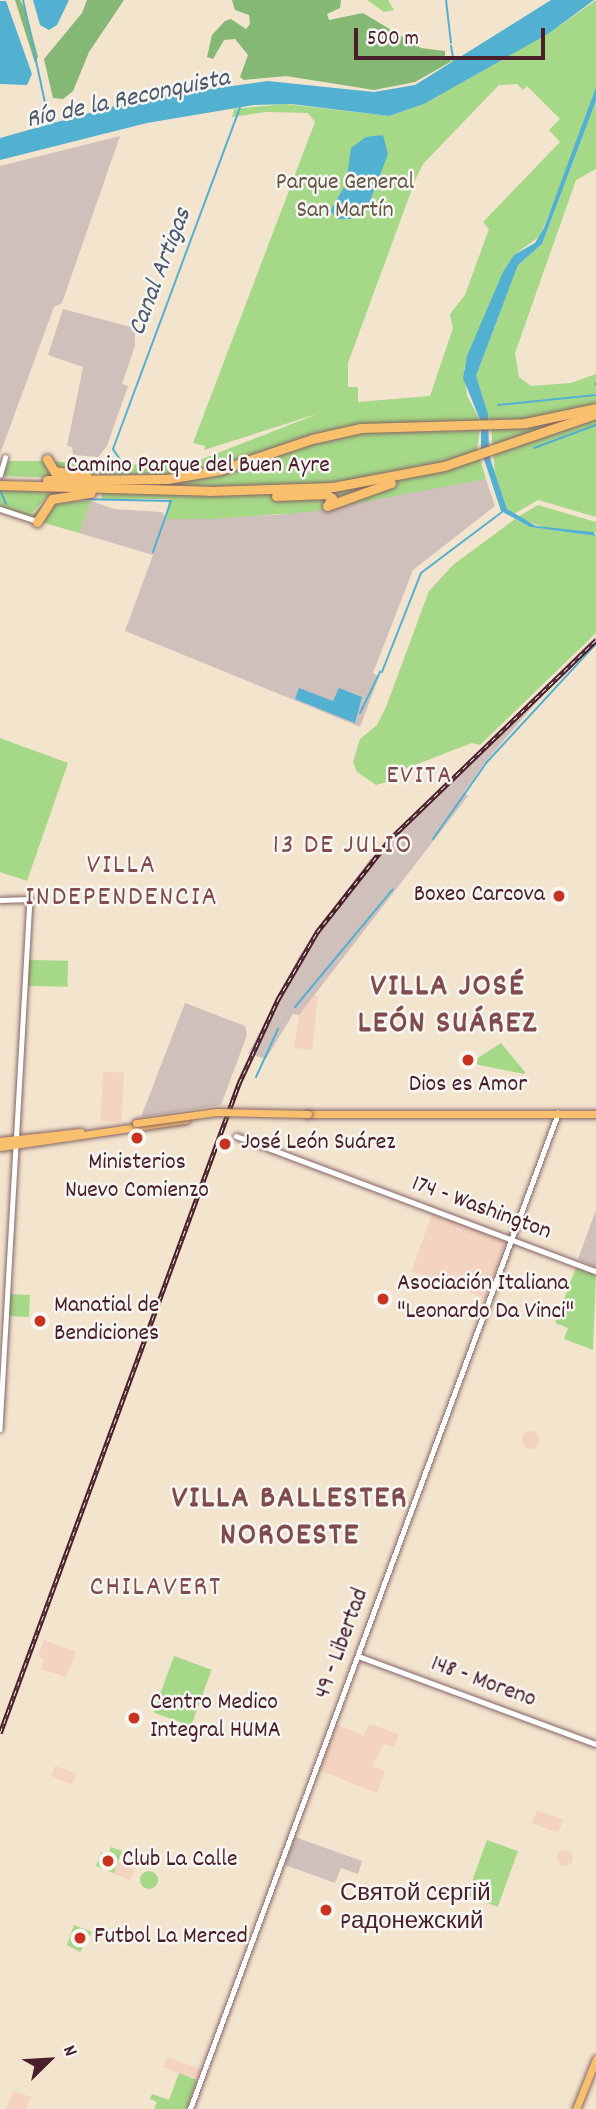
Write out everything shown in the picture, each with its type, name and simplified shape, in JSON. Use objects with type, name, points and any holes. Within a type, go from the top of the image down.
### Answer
[{"type":"highway","name":"Camino Parque del Buen Ayre","points":[[2,481],[220,491],[333,487],[444,466],[581,416],[596,406]]},
{"type":"highway","name":"Camino Parque del Buen Ayre","points":[[133,485],[204,473],[361,428],[491,426],[596,415]]},
{"type":"highway","points":[[47,459],[54,471],[133,485]]},
{"type":"highway","points":[[220,491],[294,497],[326,494],[332,498],[327,506],[444,466]]},
{"type":"highway","points":[[37,522],[47,504],[59,496],[133,485]]},
{"type":"main road","points":[[0,1141],[16,1143],[216,1112],[308,1115],[596,1114]]},
{"type":"main road","points":[[0,1147],[136,1125]]},
{"type":"main road","points":[[78,1129],[92,1130]]},
{"type":"main road","points":[[577,2109],[596,2059]]},
{"type":"main road","points":[[577,2109],[596,2066]]},
{"type":"street","points":[[0,466],[5,458],[2,481]]},
{"type":"street","points":[[0,509],[37,522]]},
{"type":"street","points":[[0,900],[30,899],[0,1428]]},
{"type":"street","name":"49 - Libertad","points":[[190,2109],[558,1113]]},
{"type":"street","name":"174 - Washington","points":[[236,1136],[596,1271]]},
{"type":"street","name":"148 - Moreno","points":[[358,1656],[596,1744]]},
{"type":"shaded area","points":[[120,136],[62,303],[54,307],[0,454],[0,166]]},
{"type":"shaded area","points":[[63,309],[135,328],[135,346],[122,384],[128,386],[107,446],[98,457],[73,455],[72,447],[67,446],[83,367],[48,355]]},
{"type":"shaded area","points":[[486,479],[495,506],[413,570],[373,673],[379,677],[360,727],[125,631],[153,555],[79,533],[91,501],[114,509],[162,512],[166,519],[278,515]]},
{"type":"shaded area","points":[[596,636],[596,642],[552,684],[487,760],[464,792],[468,796],[299,1015],[293,1014],[266,1059],[248,1054],[299,956],[370,859]]},
{"type":"shaded area","points":[[312,995],[318,996],[312,1050],[294,1048],[300,1011]]},
{"type":"shaded area","points":[[185,1003],[245,1026],[247,1035],[221,1105],[141,1117]]},
{"type":"shaded area","points":[[103,1072],[124,1073],[121,1122],[100,1121]]},
{"type":"shaded area","points":[[596,1210],[596,1267],[578,1259]]},
{"type":"shaded area","points":[[433,1212],[507,1239],[486,1298],[411,1271]]},
{"type":"shaded area","points":[[531,1431],[537,1434],[540,1440],[537,1446],[531,1449],[525,1446],[522,1440],[525,1434]]},
{"type":"shaded area","points":[[44,1640],[76,1652],[66,1677],[41,1669],[44,1659],[38,1656]]},
{"type":"shaded area","points":[[336,1724],[364,1736],[369,1724],[399,1734],[394,1747],[384,1744],[372,1766],[385,1771],[377,1793],[319,1770]]},
{"type":"shaded area","points":[[55,1766],[77,1774],[73,1784],[51,1776]]},
{"type":"shaded area","points":[[537,1810],[563,1820],[558,1833],[532,1823]]},
{"type":"shaded area","points":[[295,1837],[362,1861],[358,1874],[341,1868],[335,1883],[285,1865]]},
{"type":"shaded area","points":[[565,1850],[573,1858],[565,1866],[557,1858]]},
{"type":"shaded area","points":[[118,1862],[135,1869],[130,1880],[114,1873]]},
{"type":"shaded area","points":[[167,2057],[201,2069],[197,2079],[163,2067]]},
{"type":"shaded area","points":[[13,2091],[31,2097],[26,2109],[6,2109]]},
{"type":"green space","points":[[15,0],[20,0],[26,11],[38,57],[35,63]]},
{"type":"green space","points":[[87,0],[124,0],[89,52],[73,91],[63,99],[53,98],[44,59],[82,13]]},
{"type":"green space","points":[[232,0],[341,0],[340,8],[327,14],[329,20],[363,13],[421,48],[445,51],[445,58],[452,61],[415,82],[374,90],[286,76],[244,80],[240,77],[248,55],[235,39],[224,40],[213,59],[207,57],[212,35],[225,21],[231,19],[246,29],[250,24],[249,15],[235,10]]},
{"type":"green space","points":[[367,0],[388,0],[394,10],[384,12]]},
{"type":"green space","name":"Parque General San Martín","points":[[596,0],[596,87],[540,236],[514,255],[464,368],[467,396],[481,422],[477,449],[486,479],[310,512],[212,519],[166,519],[169,499],[102,499],[99,464],[187,465],[320,413],[204,450],[205,446],[193,443],[315,122],[308,113],[266,112],[232,117],[234,109],[285,104],[389,116],[424,104],[548,34]],"holes":[[[517,84],[523,90],[527,86],[560,119],[549,130],[560,142],[483,222],[489,229],[465,295],[450,314],[453,328],[430,396],[358,402],[358,387],[348,387],[348,363],[423,164],[499,85]]]},
{"type":"green space","points":[[596,101],[596,169],[576,180],[515,353],[519,377],[531,386],[571,383],[596,374],[596,517],[538,500],[514,514],[507,509],[495,473],[491,426],[476,376],[518,265],[542,244]]},
{"type":"green space","points":[[9,461],[44,461],[49,469],[95,479],[2,476]]},
{"type":"green space","points":[[53,461],[94,465],[95,474],[56,470]]},
{"type":"green space","points":[[0,487],[98,491],[47,497],[32,513],[7,505],[33,514],[48,499],[35,519],[0,507]]},
{"type":"green space","points":[[55,501],[91,501],[79,533],[41,522]]},
{"type":"green space","points":[[538,505],[596,522],[596,533],[544,528],[518,517]]},
{"type":"green space","points":[[515,519],[530,527],[596,536],[596,633],[480,745],[472,743],[395,773],[396,779],[376,785],[357,772],[353,762],[360,739],[377,725],[386,707],[429,591],[453,565]]},
{"type":"green space","points":[[0,738],[68,763],[27,881],[0,872]]},
{"type":"green space","points":[[28,960],[68,961],[68,987],[28,986]]},
{"type":"green space","points":[[501,1043],[525,1072],[524,1074],[470,1063]]},
{"type":"green space","points":[[577,1265],[596,1273],[593,1350],[564,1339],[568,1328],[555,1323]]},
{"type":"green space","points":[[9,1294],[30,1295],[29,1317],[8,1316]]},
{"type":"green space","points":[[174,1656],[212,1670],[191,1726],[153,1712]]},
{"type":"green space","points":[[487,1840],[518,1851],[498,1907],[467,1895]]},
{"type":"green space","name":"Club La Calle","points":[[111,1847],[122,1851],[114,1873],[96,1866],[101,1852],[108,1855]]},
{"type":"green space","points":[[145,1871],[153,1871],[158,1880],[156,1887],[145,1889],[140,1884],[140,1876]]},
{"type":"green space","name":"Futbol La Merced","points":[[74,1925],[92,1932],[80,1952],[67,1945]]},
{"type":"green space","points":[[179,2073],[197,2080],[187,2109],[154,2109],[157,2102],[150,2099],[152,2094],[169,2100]]},
{"type":"water","points":[[33,0],[69,0],[57,25],[49,30],[40,25]]},
{"type":"water","name":"Río de la Reconquista","points":[[551,0],[594,0],[548,34],[424,104],[389,116],[291,104],[254,105],[147,123],[0,160],[0,138],[143,98],[268,81],[374,92],[415,85]]},
{"type":"water","points":[[0,1],[6,1],[32,74],[27,85],[0,84]]},
{"type":"water","points":[[596,87],[596,101],[542,244],[518,265],[476,376],[488,414],[489,455],[507,509],[536,526],[593,532],[596,536],[530,527],[501,511],[481,450],[481,422],[463,378],[467,356],[503,272],[514,255],[535,243],[544,228]]},
{"type":"water","points":[[383,135],[388,154],[367,209],[352,219],[338,219],[330,211],[346,184],[351,148],[366,137]]},
{"type":"water","points":[[299,688],[333,701],[339,688],[362,697],[355,723],[295,699]]},
{"type":"waterway","points":[[23,0],[46,107],[55,123]]},
{"type":"waterway","points":[[446,0],[451,43]]},
{"type":"waterway","points":[[451,46],[454,63]]},
{"type":"waterway","name":"Canal Artigas","points":[[121,461],[113,449],[240,108]]},
{"type":"waterway","points":[[498,405],[596,395]]},
{"type":"waterway","points":[[534,448],[596,425]]},
{"type":"waterway","name":"Canal Artigas","points":[[119,476],[120,468]]},
{"type":"waterway","points":[[0,490],[6,504]]},
{"type":"waterway","name":"Canal Artigas","points":[[77,499],[171,501],[153,552]]},
{"type":"waterway","points":[[382,672],[421,573],[502,512]]},
{"type":"waterway","points":[[433,839],[487,762],[596,644]]},
{"type":"waterway","points":[[360,713],[380,672]]},
{"type":"waterway","points":[[295,1007],[393,889]]},
{"type":"waterway","points":[[256,1077],[278,1029]]},
{"type":"railway","points":[[0,1733],[239,1083],[278,999],[317,932],[391,838],[596,640]]},
{"type":"place","name":"Boxeo Carcova","points":[[559,896]]},
{"type":"place","name":"Dios es Amor","points":[[468,1060]]},
{"type":"place","name":"Ministerios Nuevo Comienzo","points":[[137,1138]]},
{"type":"place","name":"José León Suárez","points":[[225,1144]]},
{"type":"place","name":"Asociación Italiana \"Leonardo Da Vinci\"","points":[[383,1299]]},
{"type":"place","name":"Manatial de Bendiciones","points":[[40,1321]]},
{"type":"place","name":"Centro Medico Integral HUMA","points":[[134,1718]]},
{"type":"place","name":"Club La Calle","points":[[108,1861]]},
{"type":"place","name":"Святой Cєргій Pадонежский","points":[[326,1910]]},
{"type":"place","name":"Futbol La Merced","points":[[80,1938]]},
{"type":"district","name":"EVITA","points":[[420,777]]},
{"type":"district","name":"13 DE JULIO","points":[[343,847]]},
{"type":"district","name":"VILLA INDEPENDENCIA","points":[[122,883]]},
{"type":"district","name":"VILLA JOSÉ LEÓN SUÁREZ","points":[[448,1008]]},
{"type":"district","name":"VILLA BALLESTER NOROESTE","points":[[290,1520]]},
{"type":"district","name":"CHILAVERT","points":[[156,1589]]}]
